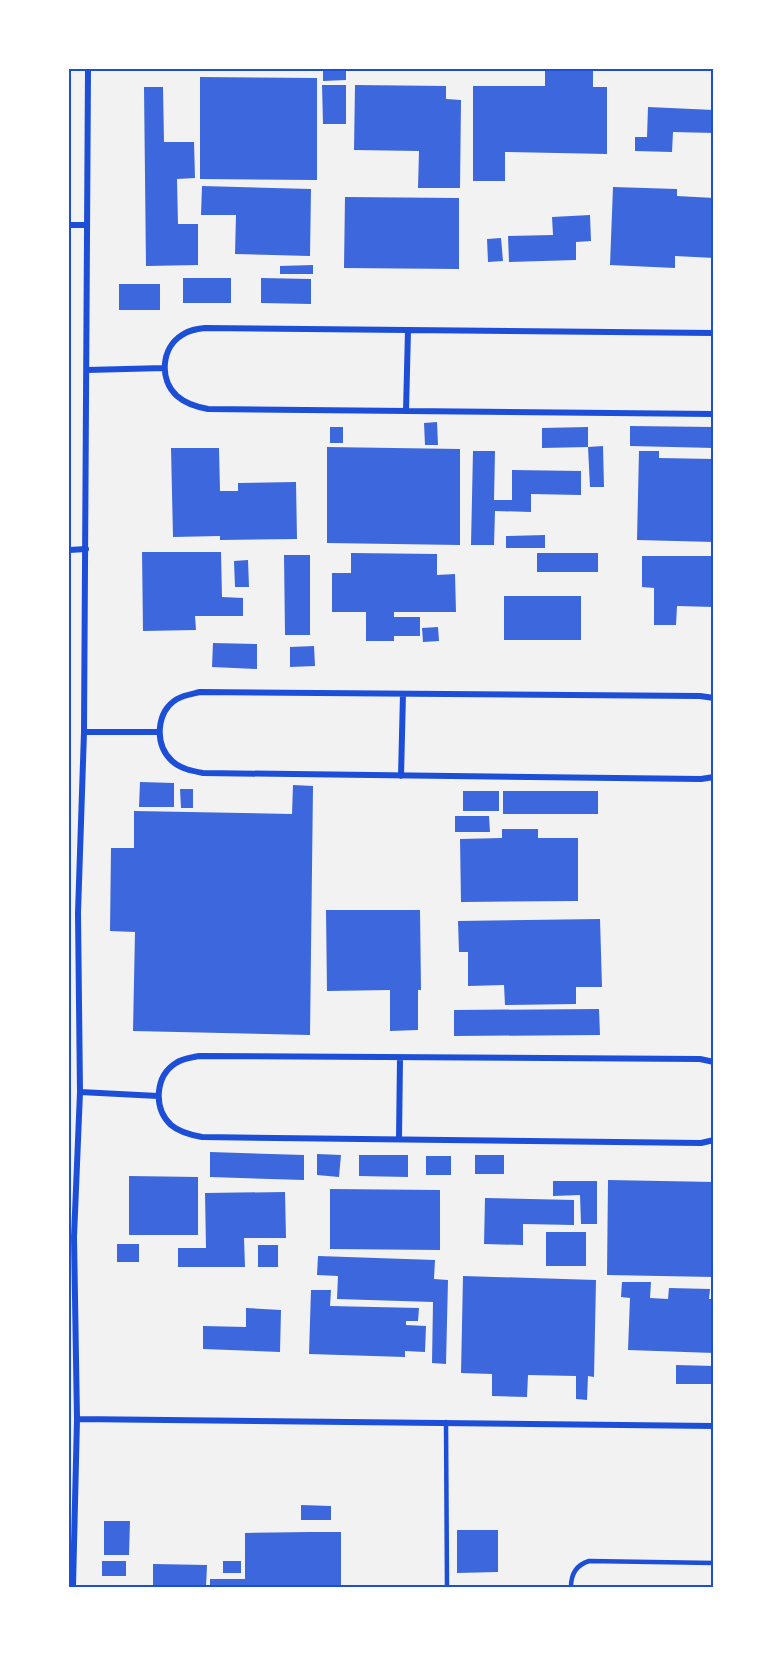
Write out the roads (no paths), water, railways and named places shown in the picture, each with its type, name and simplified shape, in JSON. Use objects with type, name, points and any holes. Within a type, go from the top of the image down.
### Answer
[{"type":"street","points":[[73,1587],[71,1575],[77,1419],[72,1237],[80,1092],[78,913],[84,732],[88,69]]},
{"type":"street","points":[[69,225],[86,225]]},
{"type":"street","points":[[714,333],[198,329],[181,336],[172,344],[166,356],[165,368],[166,379],[178,397],[187,403],[208,409],[714,414]]},
{"type":"street","points":[[406,411],[408,330]]},
{"type":"street","points":[[87,370],[165,368]]},
{"type":"street","points":[[69,550],[86,549]]},
{"type":"street","points":[[714,698],[700,696],[200,692],[188,694],[176,700],[161,720],[159,732],[166,753],[173,761],[182,767],[203,773],[701,779],[714,777]]},
{"type":"street","points":[[400,776],[403,694]]},
{"type":"street","points":[[84,732],[159,732]]},
{"type":"street","points":[[69,914],[78,913]]},
{"type":"street","points":[[714,1062],[700,1059],[199,1056],[186,1058],[175,1064],[160,1084],[158,1096],[164,1117],[171,1125],[180,1131],[202,1137],[701,1143],[714,1140]]},
{"type":"street","points":[[399,1139],[400,1058]]},
{"type":"street","points":[[80,1092],[158,1096]]},
{"type":"street","points":[[77,1419],[714,1426]]},
{"type":"lane","points":[[446,1422],[447,1587]]},
{"type":"lane","points":[[571,1587],[573,1574],[583,1563],[589,1561],[714,1563]]}]
